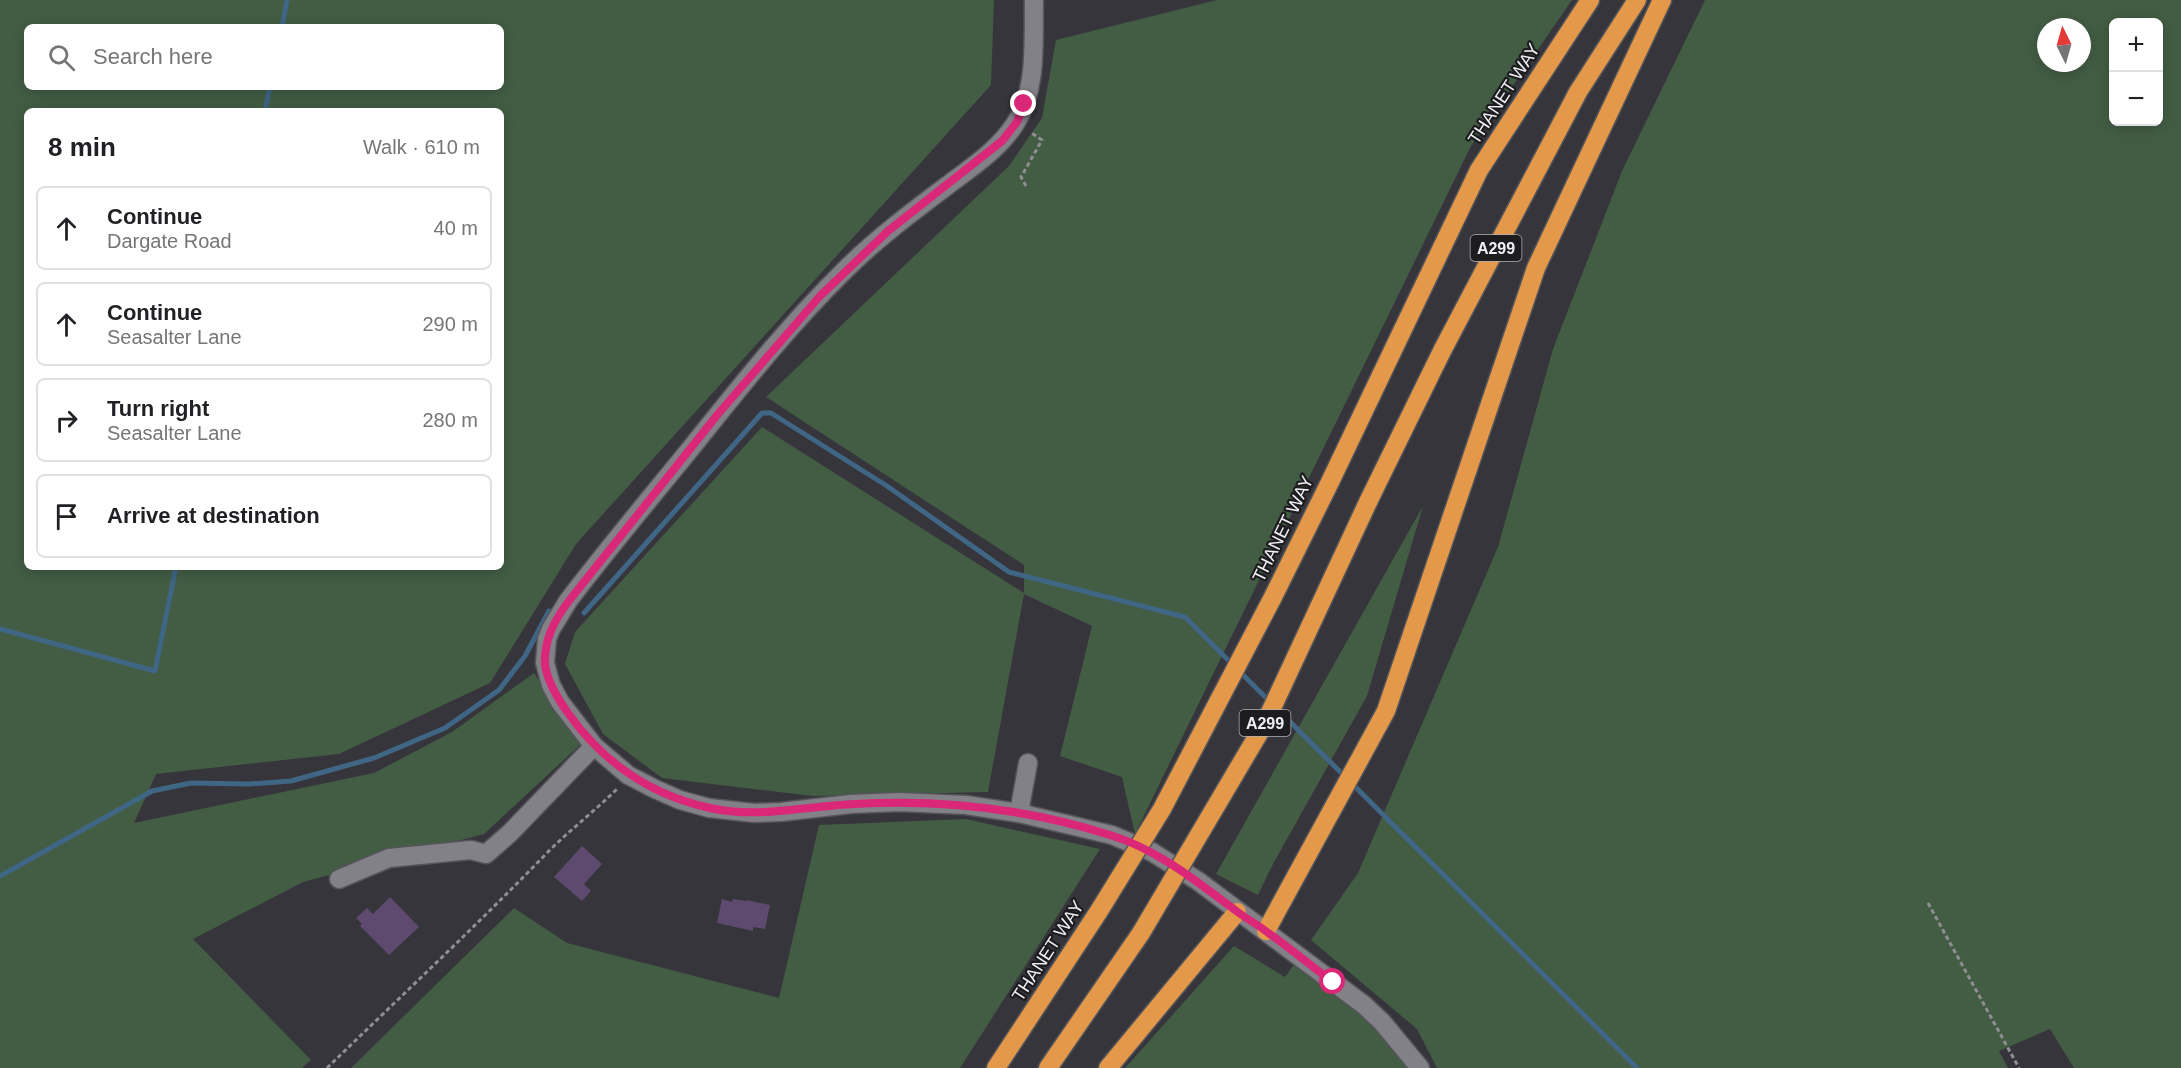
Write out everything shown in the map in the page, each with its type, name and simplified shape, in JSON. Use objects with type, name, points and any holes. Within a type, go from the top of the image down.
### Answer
[{"type":"highway","name":"THANET WAY","points":[[996,1068],[1099,911],[1162,809],[1273,597],[1479,170],[1590,0]]},
{"type":"highway","name":"A299","points":[[1048,1068],[1141,933],[1265,723],[1368,502],[1442,351],[1578,92],[1636,0]]},
{"type":"highway","points":[[1266,931],[1386,711],[1536,268],[1662,0]]},
{"type":"highway","points":[[1108,1068],[1237,912]]},
{"type":"street","points":[[1035,0],[1030,84],[1017,122],[1002,141],[888,231],[820,296],[718,414],[568,602],[551,629],[546,671],[560,702],[594,746],[628,775],[680,800],[734,812],[782,812],[851,804],[899,802],[966,805],[1019,813],[1112,835],[1152,852],[1198,881],[1364,1005],[1382,1022],[1420,1068]]},
{"type":"street","points":[[339,879],[390,858],[471,850],[486,854],[510,833],[594,746]]},
{"type":"street","points":[[1019,813],[1028,763]]},
{"type":"path","points":[[1017,122],[1042,140],[1021,177],[1026,186]]},
{"type":"path","points":[[327,1068],[481,921],[545,855],[594,812],[628,775]]},
{"type":"path","points":[[1928,903],[2019,1068]]},
{"type":"green space","points":[[0,0],[994,0],[991,85],[576,544],[490,683],[339,754],[156,774],[134,823],[374,773],[452,732],[534,673],[581,744],[484,834],[303,882],[193,939],[311,1060],[302,1068],[0,1068]]},
{"type":"green space","points":[[1217,0],[1572,0],[1471,146],[1135,834],[1122,777],[1060,756],[1092,626],[1024,594],[988,792],[813,796],[662,778],[603,734],[565,664],[575,632],[762,427],[1024,593],[1024,565],[766,397],[1009,166],[1042,118],[1056,40]]},
{"type":"green space","points":[[1705,0],[2181,0],[2181,1068],[2074,1068],[2050,1029],[1999,1051],[2008,1068],[1437,1068],[1417,1029],[1311,940],[1358,873],[1498,547],[1553,349],[1622,171]]},
{"type":"green space","points":[[1423,506],[1367,696],[1258,895],[1216,874]]},
{"type":"green space","points":[[966,819],[1100,849],[960,1068],[351,1068],[514,908],[567,943],[779,998],[819,825]]},
{"type":"green space","points":[[1234,946],[1285,977],[1295,963],[1371,1024],[1410,1068],[1125,1068]]},
{"type":"building","points":[[582,846],[602,864],[584,884],[591,891],[582,901],[554,877]]},
{"type":"building","points":[[390,897],[419,927],[389,955],[360,926],[362,924],[356,918],[367,908],[373,914]]},
{"type":"building","points":[[722,899],[732,902],[733,899],[746,900],[770,905],[765,929],[753,927],[753,931],[717,923]]},
{"type":"waterway","points":[[283,24],[287,0]]},
{"type":"waterway","points":[[266,108],[269,90]]},
{"type":"waterway","points":[[584,613],[762,413],[771,413],[887,486],[1009,572],[1185,617],[1637,1068]]},
{"type":"waterway","points":[[0,629],[155,671],[175,570]]},
{"type":"waterway","points":[[0,876],[152,791],[191,783],[249,784],[291,781],[374,758],[445,728],[499,690],[525,656],[549,611]]},
{"type":"route","points":[[1024,104],[1017,122],[1002,141],[888,231],[845,270],[777,344],[577,589],[551,629],[546,650],[546,671],[560,702],[594,746],[628,775],[680,800],[709,808],[754,813],[851,804],[932,802],[1019,813],[1112,835],[1152,852],[1198,881],[1333,982]]}]
